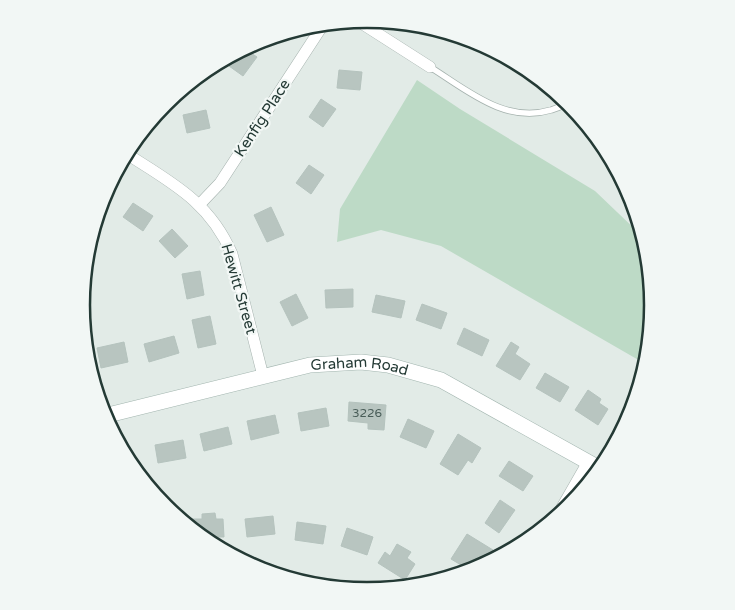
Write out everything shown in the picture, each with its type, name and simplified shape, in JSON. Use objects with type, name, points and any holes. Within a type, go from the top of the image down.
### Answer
[{"type":"street","points":[[369,28],[430,67]]},
{"type":"street","name":"Kenfig Place","points":[[200,204],[220,183],[317,32]]},
{"type":"street","name":"Hewitt Street","points":[[133,158],[184,191],[200,204],[224,236],[232,254],[263,376]]},
{"type":"street","name":"Graham Road","points":[[112,414],[310,365],[335,362],[388,365],[415,371],[441,380],[592,464]]},
{"type":"street","points":[[575,489],[592,464]]},
{"type":"lane","points":[[430,67],[484,100],[510,113],[538,114],[560,105]]},
{"type":"green space","points":[[417,80],[460,109],[595,191],[634,229],[643,269],[645,305],[640,361],[441,246],[381,230],[337,242],[340,209]]},
{"type":"building","points":[[251,53],[257,57],[243,76],[229,66]]},
{"type":"building","points":[[339,70],[362,72],[360,90],[337,88]]},
{"type":"building","points":[[321,99],[336,109],[323,127],[309,117]]},
{"type":"building","points":[[206,110],[210,128],[187,133],[183,115]]},
{"type":"building","points":[[309,165],[324,175],[311,194],[296,183]]},
{"type":"building","points":[[133,203],[153,216],[143,231],[123,217]]},
{"type":"building","points":[[271,207],[284,235],[267,242],[254,215]]},
{"type":"building","points":[[172,229],[188,246],[175,258],[159,241]]},
{"type":"building","points":[[200,271],[204,295],[187,299],[182,274]]},
{"type":"building","points":[[353,289],[353,307],[326,308],[325,290]]},
{"type":"building","points":[[296,294],[308,318],[292,326],[280,302]]},
{"type":"building","points":[[376,295],[405,301],[401,318],[372,312]]},
{"type":"building","points":[[422,304],[447,313],[441,329],[416,320]]},
{"type":"building","points":[[210,316],[216,344],[198,348],[192,320]]},
{"type":"building","points":[[464,328],[489,340],[482,356],[457,344]]},
{"type":"building","points":[[174,336],[179,353],[149,362],[144,344]]},
{"type":"building","points":[[124,342],[128,362],[101,368],[97,348]]},
{"type":"building","points":[[511,342],[519,347],[515,354],[530,364],[520,380],[496,366]]},
{"type":"building","points":[[545,373],[569,387],[560,402],[536,388]]},
{"type":"building","points":[[588,390],[601,399],[599,403],[608,409],[598,425],[575,410]]},
{"type":"building","points":[[349,402],[386,405],[384,430],[368,429],[368,423],[348,421]]},
{"type":"building","points":[[326,408],[329,426],[301,431],[298,413]]},
{"type":"building","points":[[275,415],[279,433],[251,440],[247,421]]},
{"type":"building","points":[[408,419],[434,431],[426,448],[400,437]]},
{"type":"building","points":[[228,427],[232,444],[204,451],[200,434]]},
{"type":"building","points":[[458,434],[481,448],[472,463],[468,460],[458,475],[440,464]]},
{"type":"building","points":[[183,440],[186,458],[158,463],[155,445]]},
{"type":"building","points":[[509,461],[533,476],[523,491],[499,476]]},
{"type":"building","points":[[500,500],[515,510],[499,533],[485,523]]},
{"type":"building","points":[[215,513],[216,519],[223,519],[224,537],[215,537],[191,519],[202,519],[202,514]]},
{"type":"building","points":[[273,516],[275,534],[247,537],[245,519]]},
{"type":"building","points":[[297,522],[326,526],[323,544],[295,540]]},
{"type":"building","points":[[347,528],[373,537],[367,555],[341,546]]},
{"type":"building","points":[[467,534],[493,550],[490,554],[462,566],[451,559]]},
{"type":"building","points":[[397,544],[411,552],[407,558],[415,564],[405,580],[378,563],[385,552],[390,556]]}]
